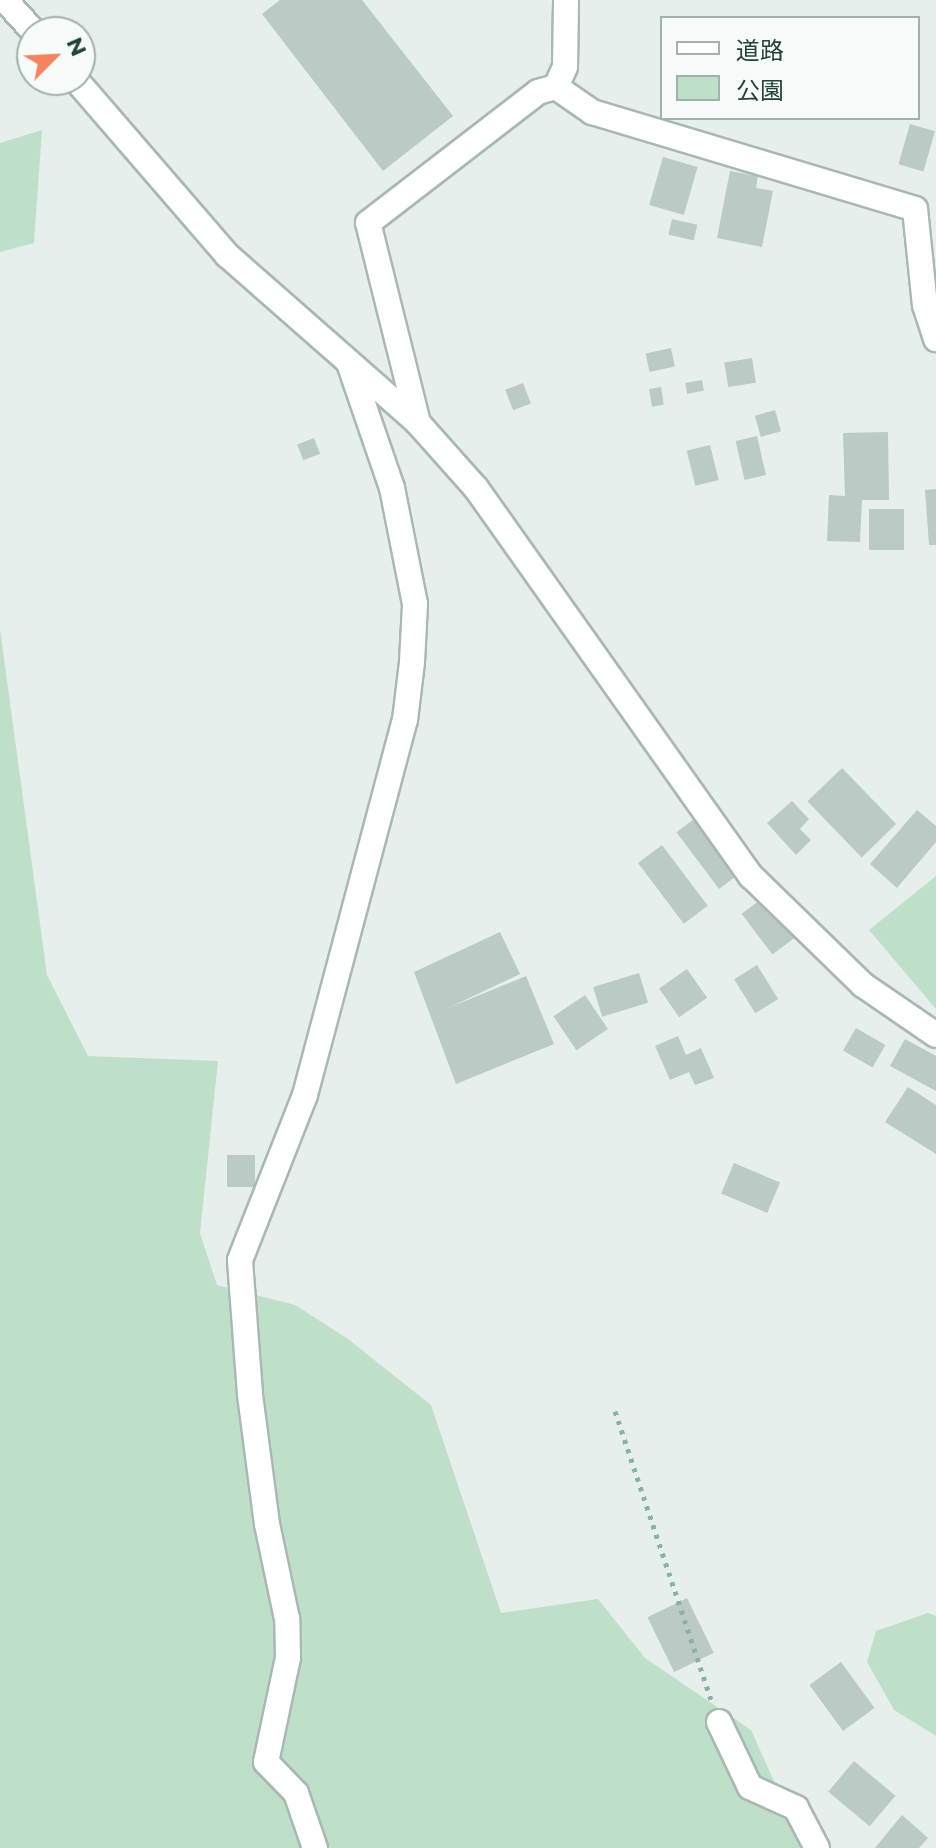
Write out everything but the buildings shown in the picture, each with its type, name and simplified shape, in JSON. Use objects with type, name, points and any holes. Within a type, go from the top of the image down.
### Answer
[{"type":"street","points":[[5,0],[20,16]]},
{"type":"street","points":[[556,87],[565,67],[566,0]]},
{"type":"street","points":[[556,87],[592,112],[915,209],[925,305],[936,339]]},
{"type":"street","points":[[418,423],[368,223],[538,92],[556,87]]},
{"type":"street","points":[[90,96],[227,255],[418,423],[476,488],[751,876],[863,985],[936,1035]]},
{"type":"street","points":[[315,1848],[296,1793],[266,1762],[288,1658],[287,1619],[267,1524],[250,1394],[240,1260],[305,1095],[405,720],[415,604],[392,488],[349,363]]},
{"type":"street","points":[[719,1722],[750,1787],[796,1808],[817,1848]]},
{"type":"path","points":[[615,1411],[719,1722]]},
{"type":"green space","points":[[42,130],[34,243],[0,252],[0,143]]},
{"type":"green space","points":[[0,629],[47,975],[88,1056],[218,1061],[200,1233],[217,1285],[295,1305],[348,1339],[431,1405],[501,1613],[598,1599],[645,1658],[751,1730],[804,1848],[0,1848]]},
{"type":"green space","points":[[936,876],[936,1009],[869,930]]},
{"type":"green space","points":[[928,1613],[936,1616],[936,1736],[894,1710],[867,1662],[876,1631]]}]
